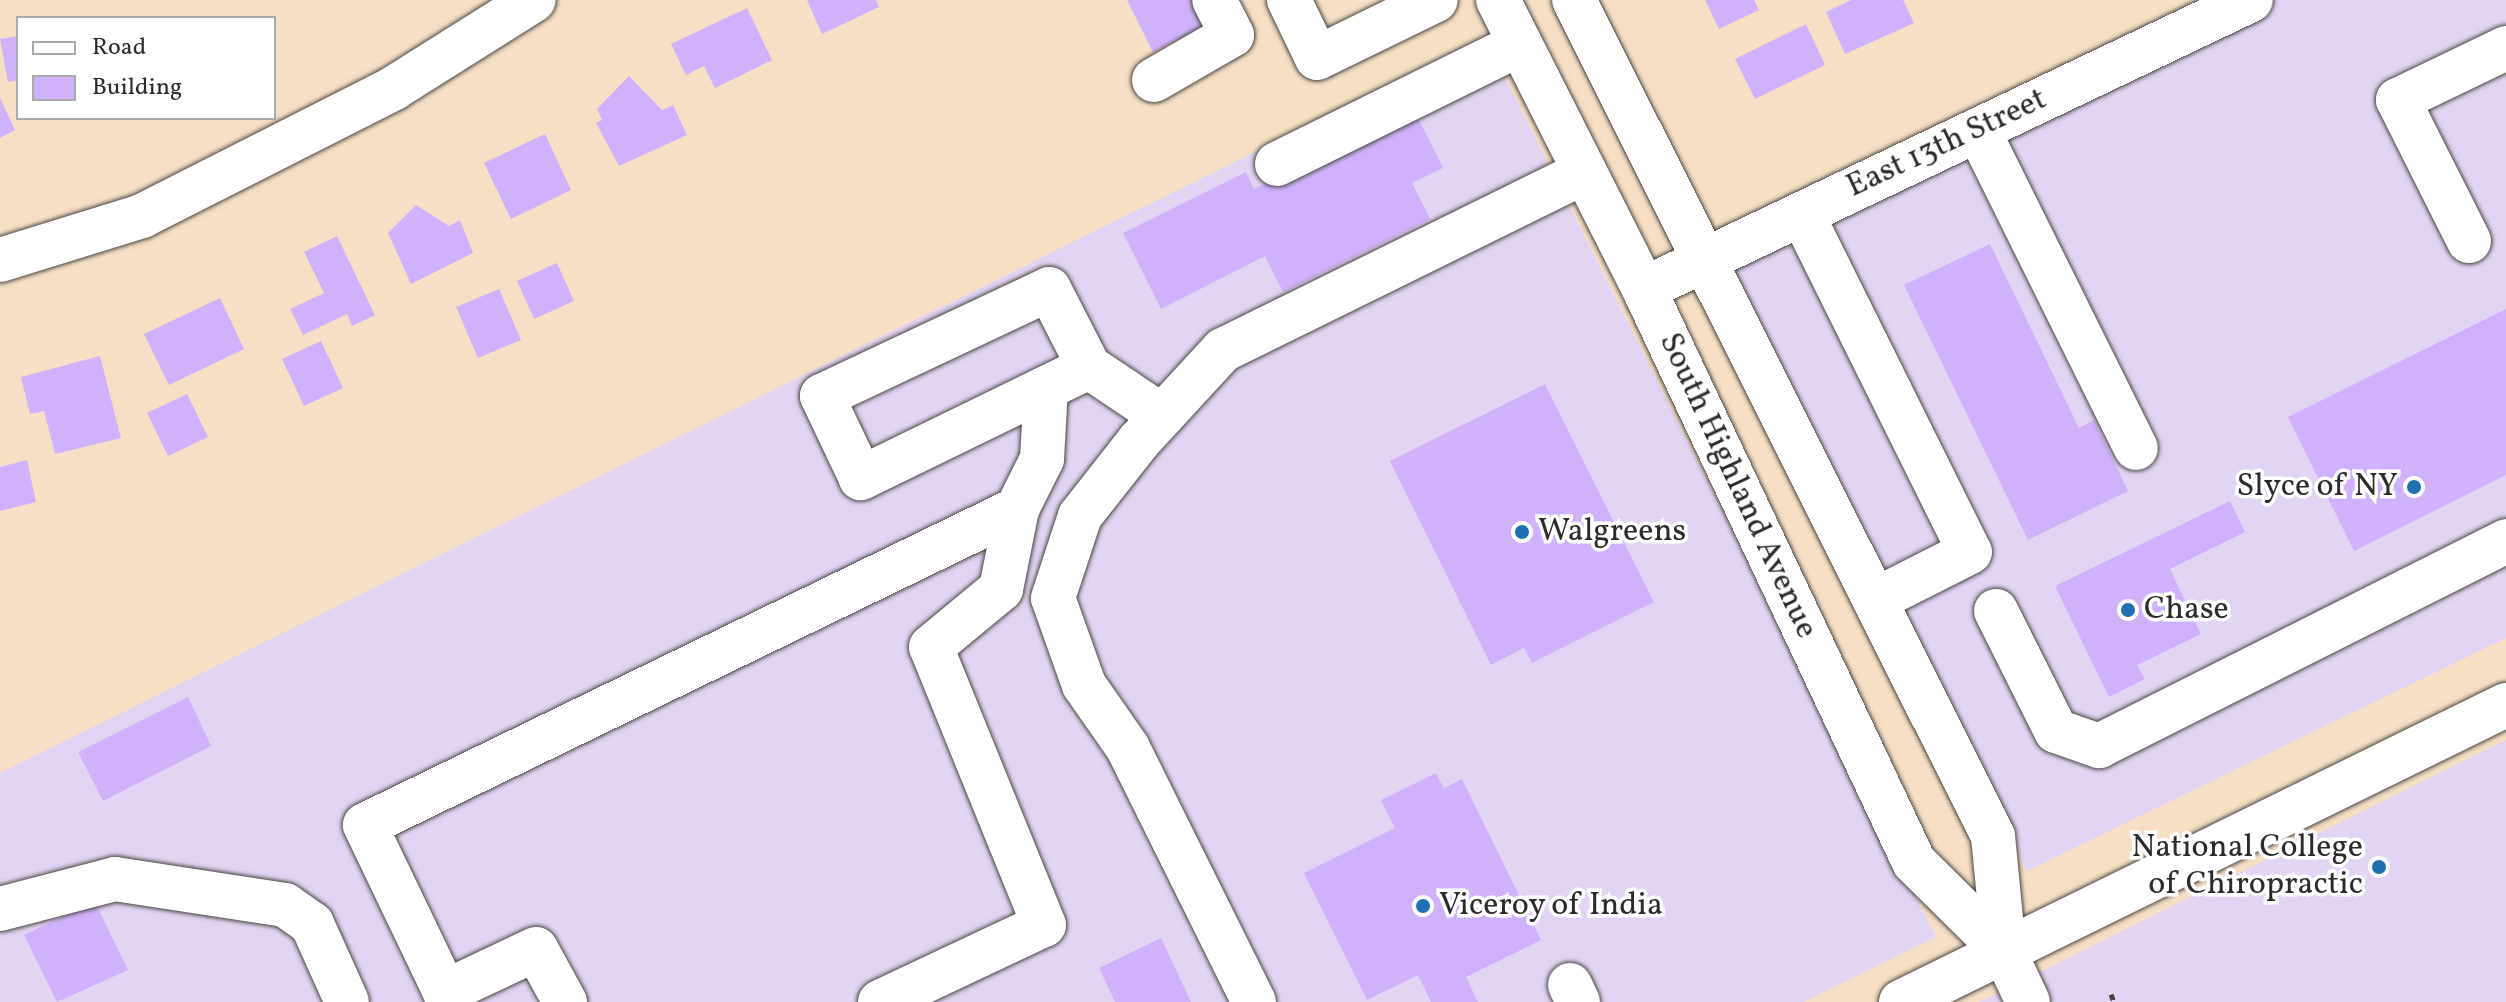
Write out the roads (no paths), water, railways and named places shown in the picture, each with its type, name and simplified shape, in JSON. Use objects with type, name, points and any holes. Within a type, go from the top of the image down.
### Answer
[{"type":"main road","points":[[0,260],[142,216],[394,88],[534,0]]},
{"type":"main road","points":[[1154,80],[1232,35],[1214,0]]},
{"type":"main road","points":[[1289,0],[1317,58],[1436,0]]},
{"type":"main road","name":"South Highland Avenue","points":[[1498,0],[1644,289],[1914,862],[2004,951]]},
{"type":"main road","name":"South Highland Avenue","points":[[1574,0],[1993,836],[2004,951],[2028,1002]]},
{"type":"main road","name":"East 13th Street","points":[[1644,289],[2251,0]]},
{"type":"main road","points":[[1277,164],[1520,44]]},
{"type":"main road","points":[[2469,241],[2398,100],[2506,48]]},
{"type":"main road","points":[[1978,130],[2136,448]]},
{"type":"main road","points":[[1254,1002],[1128,748],[1084,685],[1053,598],[1080,516],[1162,416],[1223,350],[1585,172]]},
{"type":"main road","points":[[1802,214],[1970,552],[1875,600]]},
{"type":"main road","points":[[1089,367],[861,478],[822,396],[1049,289],[1089,367],[1162,416]]},
{"type":"main road","points":[[880,1002],[1044,925],[931,647],[1001,589],[1017,509],[1042,459],[1046,388]]},
{"type":"main road","points":[[565,1002],[536,949],[445,992],[365,825],[1017,509]]},
{"type":"main road","points":[[1996,611],[2056,731],[2099,746],[2506,541]]},
{"type":"main road","points":[[1901,1002],[2506,705]]},
{"type":"main road","points":[[0,909],[115,879],[285,905],[312,924],[347,1002]]},
{"type":"place","name":"Slyce of NY","points":[[2414,487]]},
{"type":"place","name":"Walgreens","points":[[1522,532]]},
{"type":"place","name":"Chase","points":[[2128,610]]},
{"type":"place","name":"National College of Chiropractic","points":[[2379,867]]},
{"type":"place","name":"Viceroy of India","points":[[1423,906]]}]
